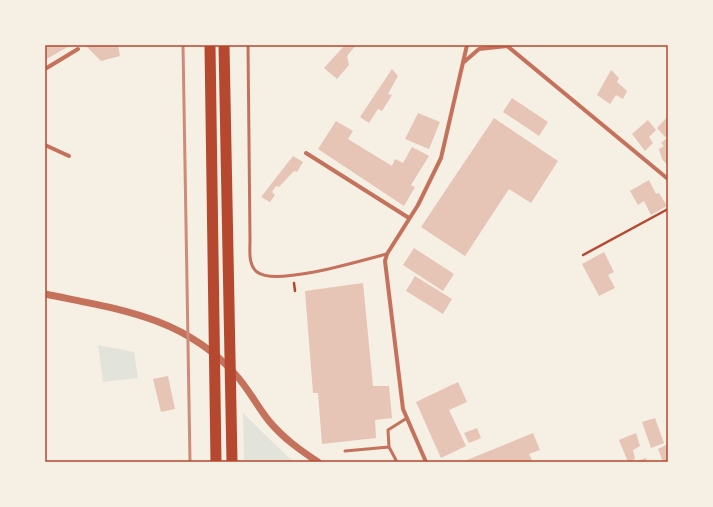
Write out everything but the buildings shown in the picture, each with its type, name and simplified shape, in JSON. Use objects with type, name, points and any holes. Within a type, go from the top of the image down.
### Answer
[{"type":"highway","points":[[210,45],[216,462]]},
{"type":"highway","points":[[224,45],[232,462]]},
{"type":"street","points":[[426,462],[403,409],[385,261],[387,254],[409,218],[441,158],[467,45]]},
{"type":"street","points":[[464,62],[479,49],[506,46],[668,179]]},
{"type":"street","points":[[45,69],[78,49]]},
{"type":"street","points":[[45,145],[69,156]]},
{"type":"street","points":[[306,153],[409,218]]},
{"type":"street","points":[[45,294],[141,315],[184,333],[219,358],[235,374],[269,420],[292,444],[318,462]]},
{"type":"lane","points":[[248,45],[251,264],[262,276],[294,276],[387,254]]},
{"type":"lane","points":[[397,462],[389,447],[388,430],[407,418]]},
{"type":"lane","points":[[345,451],[389,447]]},
{"type":"path","points":[[583,254],[668,209]]},
{"type":"shaded area","points":[[98,345],[134,352],[138,378],[103,382]]},
{"type":"shaded area","points":[[243,413],[288,457],[297,462],[244,462]]},
{"type":"railway","points":[[183,45],[190,462]]}]
